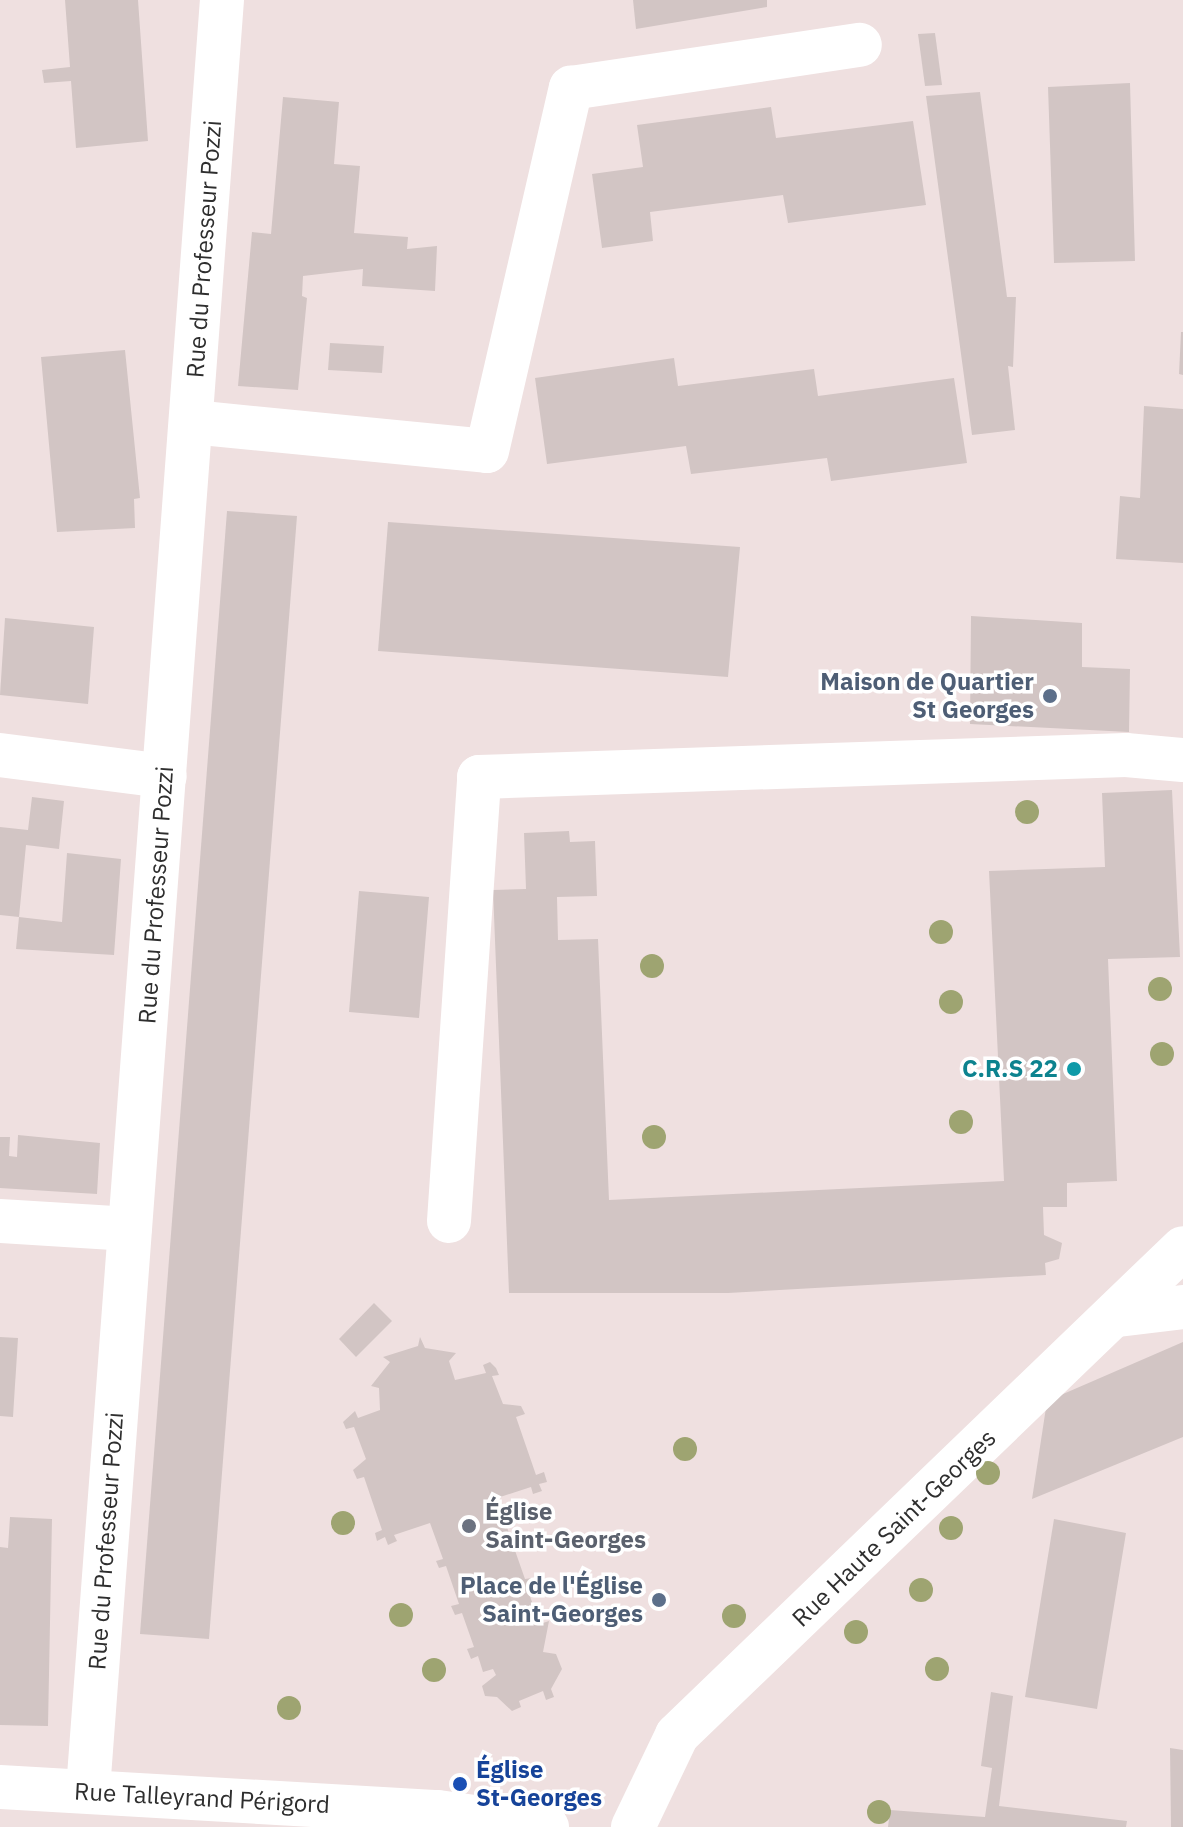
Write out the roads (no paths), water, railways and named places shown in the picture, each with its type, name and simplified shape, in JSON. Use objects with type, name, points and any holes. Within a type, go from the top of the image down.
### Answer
[{"type":"street","name":"Rue du Professeur Pozzi","points":[[88,1790],[222,0]]},
{"type":"street","points":[[192,422],[487,451],[571,88],[860,45]]},
{"type":"street","points":[[0,755],[165,776]]},
{"type":"street","points":[[449,1221],[479,777],[1126,755],[1183,760]]},
{"type":"street","points":[[0,1221],[130,1229]]},
{"type":"street","name":"Rue Haute Saint-Georges","points":[[633,1827],[677,1735],[1118,1315],[1183,1248]]},
{"type":"street","points":[[1118,1315],[1183,1307]]},
{"type":"street","name":"Rue Talleyrand Périgord","points":[[0,1787],[88,1790],[547,1827]]},
{"type":"place","name":"Maison de Quartier St Georges","points":[[1050,696]]},
{"type":"place","name":"C.R.S 22","points":[[1074,1069]]},
{"type":"place","name":"Église Saint-Georges","points":[[469,1526]]},
{"type":"place","name":"Place de l'Église Saint-Georges","points":[[659,1600]]},
{"type":"place","name":"Église St-Georges","points":[[460,1784]]}]
